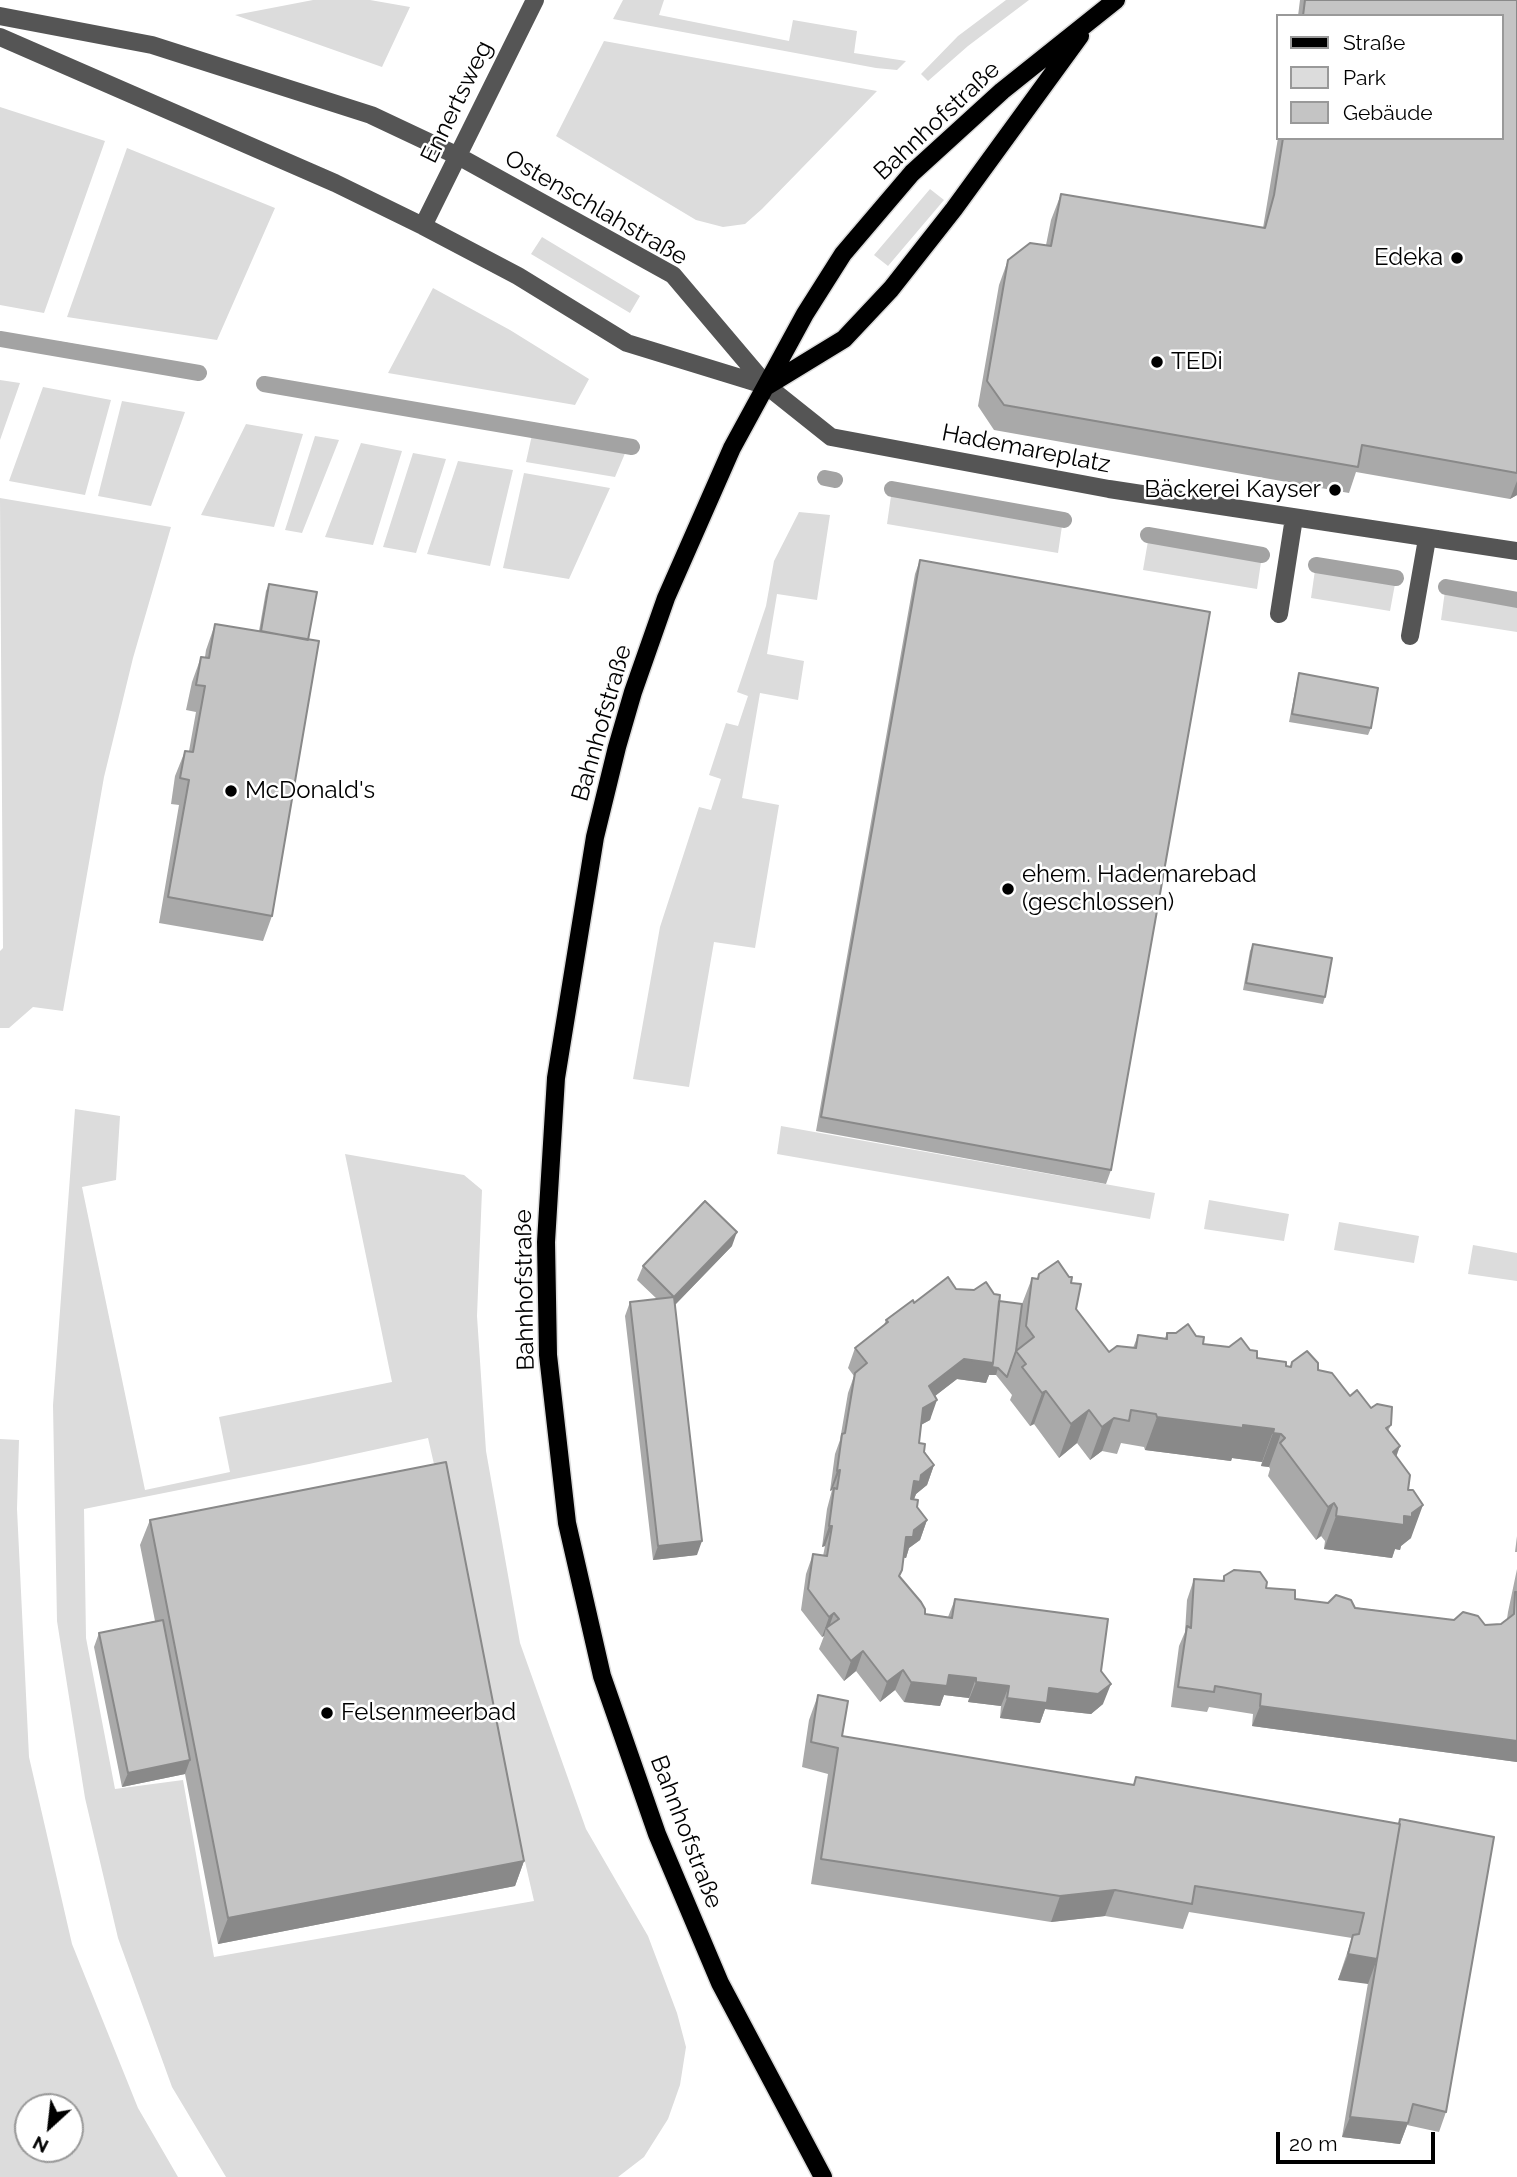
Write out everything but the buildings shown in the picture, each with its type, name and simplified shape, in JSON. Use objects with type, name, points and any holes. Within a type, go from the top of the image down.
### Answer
[{"type":"main road","name":"Bahnhofstraße","points":[[823,2177],[720,1983],[657,1834],[602,1676],[567,1523],[548,1356],[546,1242],[556,1078],[595,837],[633,692],[666,598],[717,480],[804,314],[843,254],[912,173],[1002,91],[1116,0]]},
{"type":"main road","name":"Bahnhofstraße","points":[[766,386],[845,339],[891,289],[954,209],[1095,16]]},
{"type":"street","name":"Ennertsweg","points":[[423,226],[535,0]]},
{"type":"street","name":"Ostenschlahstraße","points":[[0,16],[152,45],[371,116],[458,156],[673,275],[766,386]]},
{"type":"street","points":[[0,37],[325,178],[518,276],[627,344],[766,386]]},
{"type":"street","name":"Hademareplatz","points":[[766,386],[831,438],[1109,489],[1517,551]]},
{"type":"street","points":[[1279,614],[1294,518]]},
{"type":"street","points":[[1410,636],[1427,538]]},
{"type":"green space","points":[[313,0],[370,0],[410,7],[382,67],[235,15]]},
{"type":"green space","points":[[623,0],[664,0],[659,15],[789,41],[793,20],[857,31],[854,53],[906,61],[897,70],[876,68],[613,19]]},
{"type":"green space","points":[[1006,0],[1029,0],[968,46],[928,81],[921,74],[958,36]]},
{"type":"green space","points":[[604,41],[877,91],[762,209],[745,224],[723,227],[696,220],[556,136]]},
{"type":"green space","points":[[0,107],[105,141],[44,313],[0,305]]},
{"type":"green space","points":[[127,148],[275,208],[217,340],[67,317]]},
{"type":"green space","points":[[930,189],[944,200],[888,266],[874,255]]},
{"type":"green space","points":[[542,237],[640,296],[630,313],[531,254]]},
{"type":"green space","points":[[433,288],[510,330],[589,379],[575,405],[388,373]]},
{"type":"green space","points":[[0,380],[20,383],[0,440]]},
{"type":"green space","points":[[43,387],[111,400],[85,495],[9,481]]},
{"type":"green space","points":[[122,401],[185,412],[151,506],[98,496]]},
{"type":"green space","points":[[246,424],[303,434],[274,527],[201,515]]},
{"type":"green space","points":[[532,435],[626,451],[615,477],[526,462]]},
{"type":"green space","points":[[315,436],[339,440],[302,533],[285,530]]},
{"type":"green space","points":[[361,443],[402,451],[373,545],[325,537]]},
{"type":"green space","points":[[413,453],[446,459],[416,553],[383,547]]},
{"type":"green space","points":[[458,461],[513,470],[490,566],[427,554]]},
{"type":"green space","points":[[524,473],[610,488],[569,579],[503,568]]},
{"type":"green space","points":[[891,496],[1062,526],[1058,553],[887,524]]},
{"type":"green space","points":[[0,498],[171,527],[133,658],[104,777],[63,1011],[33,1007],[9,1028],[0,1028],[0,951],[3,948]]},
{"type":"green space","points":[[799,512],[830,515],[817,600],[777,594],[767,654],[804,661],[798,700],[760,693],[742,798],[779,805],[755,948],[714,942],[689,1087],[633,1079],[660,927],[699,807],[711,810],[721,779],[709,775],[726,723],[738,726],[748,696],[737,692],[766,606],[774,561]]},
{"type":"green space","points":[[1148,541],[1261,562],[1257,589],[1143,570]]},
{"type":"green space","points":[[1315,570],[1395,584],[1390,611],[1311,598]]},
{"type":"green space","points":[[1445,591],[1517,604],[1517,632],[1441,620]]},
{"type":"green space","points":[[75,1109],[120,1116],[116,1180],[82,1187],[145,1490],[230,1472],[219,1417],[392,1382],[345,1154],[464,1175],[482,1190],[477,1316],[486,1451],[520,1643],[586,1829],[648,1936],[677,2013],[686,2047],[680,2085],[668,2119],[644,2157],[618,2177],[226,2177],[172,2087],[118,1938],[85,1798],[57,1621],[53,1405]],"holes":[[[428,1438],[534,1901],[214,1957],[183,1780],[115,1789],[86,1638],[84,1509]]]},
{"type":"green space","points":[[781,1126],[1155,1193],[1150,1219],[777,1154]]},
{"type":"green space","points":[[1209,1200],[1289,1214],[1284,1241],[1204,1229]]},
{"type":"green space","points":[[1339,1222],[1419,1236],[1414,1263],[1334,1250]]},
{"type":"green space","points":[[1473,1245],[1517,1253],[1517,1281],[1468,1274]]},
{"type":"green space","points":[[0,1439],[19,1440],[17,1509],[29,1757],[72,1944],[138,2108],[178,2177],[0,2177]]},
{"type":"shaded area","points":[[57,341],[202,367],[199,373],[54,348]]},
{"type":"shaded area","points":[[376,396],[624,438],[620,445],[373,403]]},
{"type":"shaded area","points":[[893,485],[1065,515],[1064,520],[892,489]]},
{"type":"shaded area","points":[[1150,529],[1264,550],[1262,555],[1148,535]]},
{"type":"waterway","points":[[0,339],[199,373]]},
{"type":"waterway","points":[[264,384],[632,447]]},
{"type":"waterway","points":[[825,478],[835,480]]},
{"type":"waterway","points":[[892,489],[1064,520]]},
{"type":"waterway","points":[[1148,535],[1262,555]]},
{"type":"waterway","points":[[1316,565],[1396,578]]},
{"type":"waterway","points":[[1446,587],[1517,600]]},
{"type":"place","name":"Edeka","points":[[1457,258]]},
{"type":"place","name":"TEDi","points":[[1157,362]]},
{"type":"place","name":"Bäckerei Kayser","points":[[1335,490]]},
{"type":"place","name":"McDonald's","points":[[231,791]]},
{"type":"place","name":"ehem. Hademarebad (geschlossen)","points":[[1008,889]]},
{"type":"place","name":"Felsenmeerbad","points":[[327,1713]]}]
